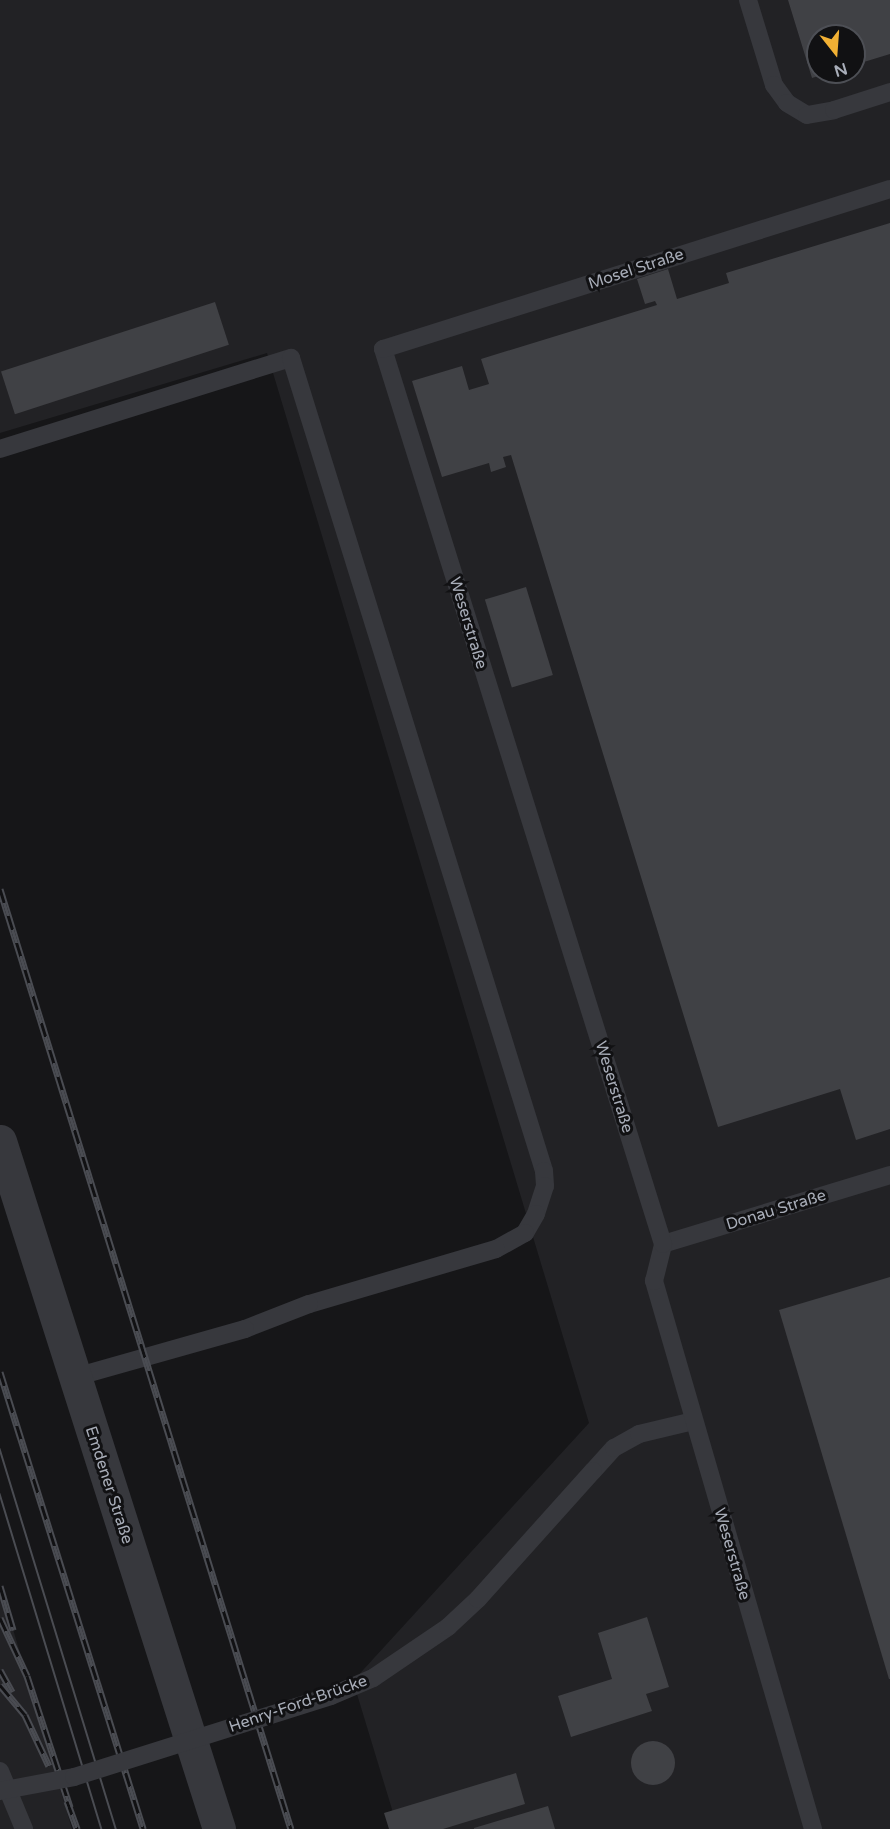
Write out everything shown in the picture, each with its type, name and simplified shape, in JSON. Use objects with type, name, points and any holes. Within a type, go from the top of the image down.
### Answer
[{"type":"street","name":"Emdener Straße","points":[[0,1141],[219,1829]]},
{"type":"lane","points":[[748,0],[774,85],[787,103],[807,115],[834,110],[890,92]]},
{"type":"lane","name":"Mosel Straße","points":[[383,349],[890,189]]},
{"type":"lane","name":"Weserstraße","points":[[383,349],[663,1244],[654,1281],[813,1829]]},
{"type":"lane","points":[[0,449],[291,358],[544,1171],[545,1186],[536,1214],[525,1233],[496,1249],[309,1304],[245,1329],[75,1377]]},
{"type":"lane","name":"Donau Straße","points":[[663,1244],[890,1175]]},
{"type":"lane","name":"Henry-Ford-Brücke","points":[[0,1791],[74,1777],[331,1696],[373,1678],[406,1658],[463,1613],[614,1448],[639,1434],[693,1421]]},
{"type":"lane","points":[[0,1771],[24,1829]]},
{"type":"shaded area","points":[[0,0],[890,0],[890,1829],[398,1829],[353,1681],[589,1423],[267,353],[0,433]]},
{"type":"shaded area","points":[[0,1586],[27,1676],[72,1829],[0,1829]]},
{"type":"building","points":[[788,0],[890,0],[890,54],[866,61],[866,24],[806,24],[806,58]]},
{"type":"building","points":[[890,223],[890,1129],[856,1140],[840,1089],[718,1127],[511,455],[503,457],[506,467],[491,472],[489,463],[442,477],[412,381],[462,366],[469,390],[489,384],[481,359],[657,305],[655,301],[645,304],[637,279],[668,269],[677,299],[729,283],[726,273]]},
{"type":"building","points":[[215,302],[229,345],[15,414],[1,372]]},
{"type":"building","points":[[526,587],[553,675],[512,688],[485,600]]},
{"type":"building","points":[[890,1277],[890,1679],[889,1679],[779,1310]]},
{"type":"building","points":[[647,1617],[669,1687],[646,1694],[652,1711],[571,1737],[558,1696],[612,1679],[598,1633]]},
{"type":"building","points":[[653,1741],[662,1742],[669,1747],[674,1754],[674,1772],[669,1779],[662,1784],[653,1785],[644,1784],[637,1779],[632,1772],[631,1763],[632,1754],[637,1747],[644,1742]]},
{"type":"building","points":[[516,1773],[525,1804],[443,1829],[389,1829],[384,1813]]},
{"type":"building","points":[[548,1806],[555,1829],[474,1829],[474,1828]]},
{"type":"tram line","points":[[0,1449],[116,1829]]},
{"type":"tram line","points":[[0,1494],[102,1829]]},
{"type":"railway","points":[[0,889],[291,1829]]},
{"type":"railway","points":[[0,1372],[143,1829]]},
{"type":"railway","points":[[0,1586],[13,1630]]},
{"type":"railway","points":[[0,1618],[27,1676],[70,1807]]},
{"type":"railway","points":[[0,1670],[12,1692]]},
{"type":"railway","points":[[0,1685],[25,1715],[49,1766]]},
{"type":"railway","points":[[67,1801],[77,1829]]}]
